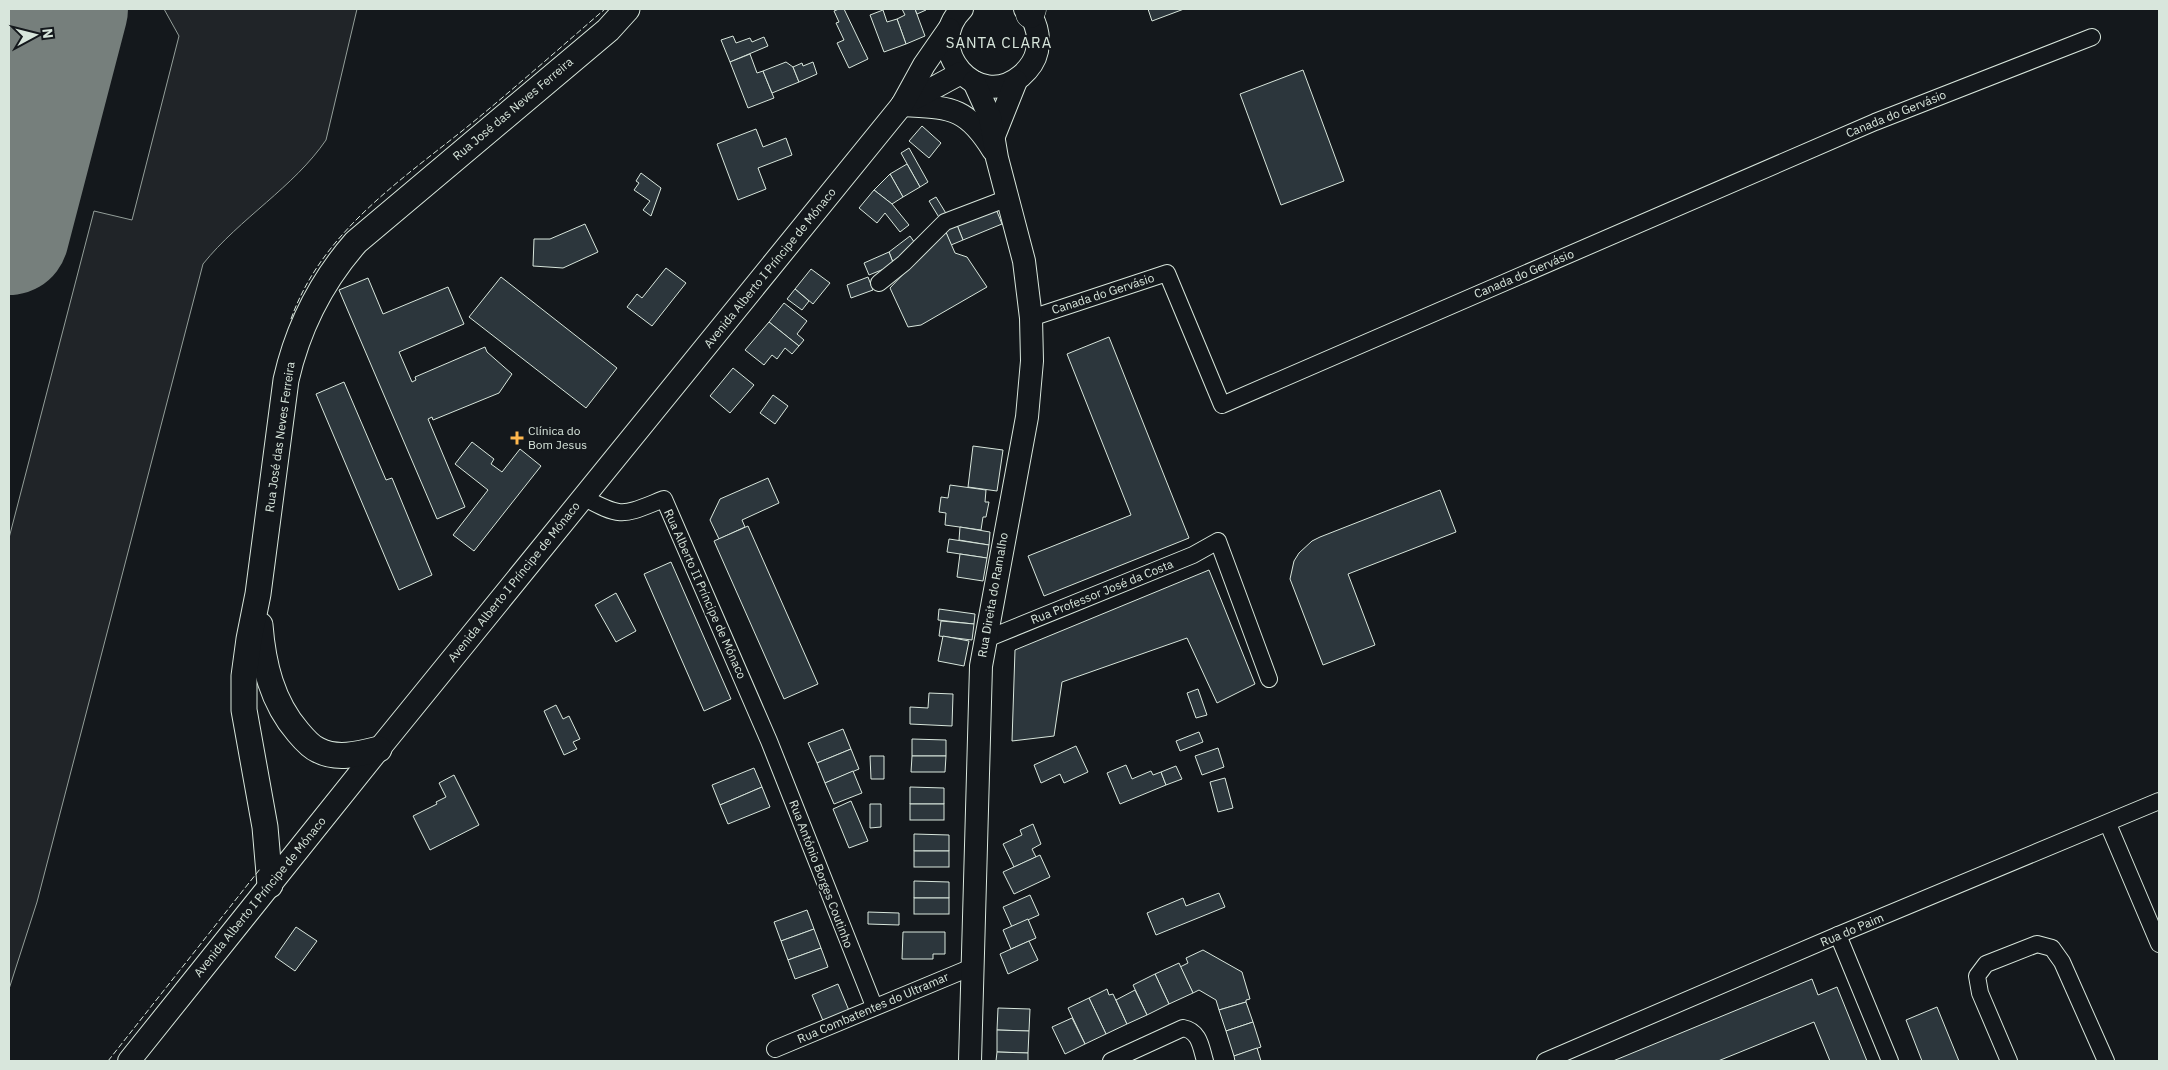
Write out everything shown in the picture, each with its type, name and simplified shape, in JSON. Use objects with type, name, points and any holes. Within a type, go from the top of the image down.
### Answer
[{"type":"main road","name":"Rua José das Neves Ferreira","points":[[270,885],[267,844],[244,710],[244,676],[258,594],[286,380],[292,352],[303,322],[323,284],[339,261],[368,230],[608,30],[627,9]]},
{"type":"main road","name":"Avenida Alberto I Príncipe de Mónaco","points":[[129,1061],[378,749],[902,105],[924,65],[950,29],[956,14],[962,9]]},
{"type":"main road","name":"Rua Direita do Ramalho","points":[[994,136],[1016,81],[1028,70],[1036,56],[1038,42],[1036,27],[1029,10]]},
{"type":"main road","name":"Rua Direita do Ramalho","points":[[950,29],[948,44],[952,60],[967,77],[990,117],[997,158],[1024,261],[1031,318],[1032,361],[1027,417],[984,640],[980,676],[970,1061]]},
{"type":"main road","points":[[967,77],[995,87],[1016,81]]},
{"type":"main road","name":"Avenida Alberto I Príncipe de Mónaco","points":[[902,105],[967,77]]},
{"type":"main road","points":[[902,105],[942,107],[961,114],[981,131],[997,158]]},
{"type":"main road","points":[[258,594],[266,670],[273,691],[291,724],[303,738],[318,750],[338,755],[356,755],[378,749]]},
{"type":"street","name":"Canada do Gervásio","points":[[1031,318],[1167,272],[1222,404],[1875,122],[2092,37]]},
{"type":"street","points":[[879,282],[904,263],[945,222],[1008,198]]},
{"type":"street","name":"Rua Alberto II Príncipe de Mónaco","points":[[583,497],[615,513],[628,513],[664,499],[769,741]]},
{"type":"street","name":"Rua Professor José da Costa","points":[[984,640],[1193,555],[1218,541],[1269,679]]},
{"type":"street","name":"Rua António Borges Coutinho","points":[[769,741],[874,1006]]},
{"type":"street","name":"Rua do Paim","points":[[1545,1061],[1838,935],[2108,824],[2159,801]]},
{"type":"street","points":[[2108,824],[2159,944]]},
{"type":"street","points":[[1838,935],[1890,1061]]},
{"type":"street","points":[[2009,1061],[1980,993],[1977,976],[1986,964],[2037,944],[2052,948],[2062,962],[2106,1061]]},
{"type":"street","name":"Rua Combatentes do Ultramar","points":[[775,1049],[874,1006],[972,967]]},
{"type":"street","points":[[1111,1061],[1137,1057],[1183,1028],[1194,1032],[1198,1038],[1205,1061]]},
{"type":"shaded area","points":[[164,9],[357,9],[326,140],[298,173],[233,232],[203,264],[37,902],[9,989],[9,538],[94,211],[132,220],[179,36]]},
{"type":"building","points":[[844,9],[868,59],[849,68],[837,43],[844,40],[836,23],[839,22],[834,11]]},
{"type":"building","points":[[902,9],[915,9],[925,36],[906,44],[897,19],[905,15]]},
{"type":"building","points":[[915,9],[926,9],[926,10],[917,14]]},
{"type":"building","points":[[1148,9],[1184,9],[1152,21]]},
{"type":"building","points":[[883,10],[887,22],[897,19],[906,44],[884,52],[870,15]]},
{"type":"building","points":[[733,36],[736,43],[750,38],[752,42],[764,37],[768,46],[730,62],[721,40]]},
{"type":"building","points":[[750,54],[757,73],[763,71],[774,98],[748,108],[730,62]]},
{"type":"building","points":[[786,62],[793,67],[799,82],[772,93],[763,71]]},
{"type":"building","points":[[813,62],[817,74],[799,82],[793,67],[802,63],[803,66]]},
{"type":"building","points":[[1303,70],[1344,181],[1281,205],[1240,94]]},
{"type":"building","points":[[922,126],[941,143],[929,158],[909,141]]},
{"type":"building","points":[[756,129],[763,147],[786,138],[792,155],[758,168],[766,189],[738,200],[717,144]]},
{"type":"building","points":[[909,148],[928,182],[920,187],[901,153]]},
{"type":"building","points":[[907,164],[920,187],[903,197],[890,174]]},
{"type":"building","points":[[641,173],[661,188],[651,216],[643,210],[650,201],[634,190],[639,183],[636,181]]},
{"type":"building","points":[[890,174],[903,197],[892,204],[874,190]]},
{"type":"building","points":[[874,190],[892,204],[909,225],[900,232],[885,213],[877,223],[859,208]]},
{"type":"building","points":[[936,197],[947,215],[940,219],[929,201]]},
{"type":"building","points":[[996,209],[1002,224],[963,240],[957,225]]},
{"type":"building","points":[[585,224],[598,252],[563,268],[533,266],[534,239],[550,239]]},
{"type":"building","points":[[957,225],[963,240],[951,245],[945,230]]},
{"type":"building","points":[[945,230],[955,253],[967,257],[987,287],[921,325],[908,327],[890,288]]},
{"type":"building","points":[[910,236],[917,246],[894,265],[889,252]]},
{"type":"building","points":[[889,252],[894,265],[869,275],[864,263]]},
{"type":"building","points":[[666,268],[686,283],[652,326],[627,307],[637,294],[642,298]]},
{"type":"building","points":[[811,269],[830,283],[813,304],[795,289]]},
{"type":"building","points":[[501,277],[617,368],[586,408],[469,317]]},
{"type":"building","points":[[868,277],[873,290],[851,298],[847,285]]},
{"type":"building","points":[[368,278],[383,314],[448,287],[464,324],[399,352],[412,382],[416,380],[415,377],[485,347],[487,352],[512,374],[499,393],[433,420],[432,417],[428,419],[465,507],[437,519],[339,290]]},
{"type":"building","points":[[795,289],[809,301],[802,310],[787,299]]},
{"type":"building","points":[[784,303],[807,321],[797,334],[804,340],[799,346],[769,322]]},
{"type":"building","points":[[769,322],[799,346],[792,354],[785,348],[777,359],[772,355],[764,365],[745,350]]},
{"type":"building","points":[[1109,337],[1189,538],[1044,596],[1028,556],[1131,515],[1067,354]]},
{"type":"building","points":[[733,368],[754,385],[730,413],[710,396]]},
{"type":"building","points":[[344,382],[386,480],[392,478],[432,575],[399,590],[316,394]]},
{"type":"building","points":[[773,395],[788,406],[775,424],[760,413]]},
{"type":"building","points":[[472,442],[494,459],[491,464],[502,472],[520,449],[541,466],[474,551],[453,535],[488,490],[455,464]]},
{"type":"building","points":[[973,446],[1003,450],[997,491],[968,487]]},
{"type":"building","points":[[768,478],[779,503],[742,520],[745,527],[719,539],[710,520],[720,499]]},
{"type":"building","points":[[950,485],[986,490],[985,502],[989,502],[986,517],[983,517],[981,530],[945,525],[946,513],[939,512],[941,497],[948,498]]},
{"type":"building","points":[[1440,490],[1456,532],[1348,574],[1375,645],[1323,665],[1290,579],[1294,561],[1299,553],[1312,541],[1320,537]]},
{"type":"building","points":[[748,526],[818,684],[784,699],[714,541]]},
{"type":"building","points":[[960,527],[990,532],[989,545],[959,540]]},
{"type":"building","points":[[949,539],[989,545],[987,558],[947,552]]},
{"type":"building","points":[[960,554],[987,558],[983,581],[957,577]]},
{"type":"building","points":[[671,562],[731,699],[704,711],[644,574]]},
{"type":"building","points":[[1209,570],[1255,684],[1217,703],[1187,638],[1062,682],[1054,736],[1012,741],[1015,650]]},
{"type":"building","points":[[616,593],[636,631],[616,642],[595,605]]},
{"type":"building","points":[[939,609],[975,614],[974,624],[938,620]]},
{"type":"building","points":[[941,621],[974,624],[972,640],[939,636]]},
{"type":"building","points":[[943,636],[969,641],[964,666],[938,661]]},
{"type":"building","points":[[1198,689],[1207,715],[1196,718],[1187,693]]},
{"type":"building","points":[[929,693],[953,694],[952,726],[910,724],[910,707],[928,708]]},
{"type":"building","points":[[556,705],[563,719],[569,716],[580,739],[573,742],[577,749],[564,755],[544,711]]},
{"type":"building","points":[[843,729],[851,749],[817,763],[808,743]]},
{"type":"building","points":[[1199,732],[1203,742],[1180,751],[1176,741]]},
{"type":"building","points":[[912,739],[946,740],[946,756],[912,756]]},
{"type":"building","points":[[1076,746],[1088,772],[1064,783],[1060,774],[1041,783],[1034,765]]},
{"type":"building","points":[[1218,748],[1224,767],[1202,775],[1195,756]]},
{"type":"building","points":[[851,749],[859,769],[825,783],[817,763]]},
{"type":"building","points":[[870,756],[884,756],[884,779],[871,779]]},
{"type":"building","points":[[912,756],[946,756],[945,772],[911,772]]},
{"type":"building","points":[[1126,765],[1132,779],[1151,771],[1153,775],[1161,772],[1166,785],[1120,804],[1107,773]]},
{"type":"building","points":[[1176,766],[1182,779],[1166,785],[1161,772]]},
{"type":"building","points":[[754,768],[762,787],[720,805],[712,785]]},
{"type":"building","points":[[853,771],[862,793],[834,804],[825,783]]},
{"type":"building","points":[[454,775],[479,825],[430,850],[413,816],[437,804],[436,802],[446,797],[439,783]]},
{"type":"building","points":[[1225,778],[1233,808],[1218,812],[1210,782]]},
{"type":"building","points":[[762,787],[770,807],[728,824],[720,805]]},
{"type":"building","points":[[910,787],[944,788],[944,804],[910,804]]},
{"type":"building","points":[[851,801],[868,841],[849,848],[833,809]]},
{"type":"building","points":[[870,804],[881,804],[881,827],[870,828]]},
{"type":"building","points":[[910,804],[944,804],[944,820],[910,820]]},
{"type":"building","points":[[1033,824],[1041,844],[1032,849],[1036,857],[1014,867],[1003,844],[1022,835],[1020,830]]},
{"type":"building","points":[[914,834],[949,835],[949,851],[914,851]]},
{"type":"building","points":[[914,851],[949,851],[949,867],[914,867]]},
{"type":"building","points":[[1040,855],[1050,877],[1014,894],[1003,872]]},
{"type":"building","points":[[914,881],[949,882],[949,898],[914,898]]},
{"type":"building","points":[[1219,893],[1225,907],[1156,935],[1147,913],[1183,898],[1186,906]]},
{"type":"building","points":[[1030,895],[1039,915],[1012,927],[1003,907]]},
{"type":"building","points":[[914,898],[949,898],[949,914],[914,914]]},
{"type":"building","points":[[807,910],[814,929],[781,941],[774,922]]},
{"type":"building","points":[[868,912],[899,913],[899,925],[868,924]]},
{"type":"building","points":[[1028,919],[1036,938],[1011,949],[1003,930]]},
{"type":"building","points":[[296,927],[317,941],[295,971],[275,957]]},
{"type":"building","points":[[814,929],[821,948],[788,960],[781,941]]},
{"type":"building","points":[[903,932],[945,932],[945,954],[933,954],[933,959],[902,959]]},
{"type":"building","points":[[1029,941],[1038,960],[1008,974],[1000,954]]},
{"type":"building","points":[[821,948],[828,967],[795,979],[788,960]]},
{"type":"building","points":[[1203,950],[1242,972],[1250,999],[1219,1010],[1216,1000],[1199,990],[1193,993],[1180,967],[1188,963],[1186,958]]},
{"type":"building","points":[[1179,963],[1193,993],[1169,1004],[1155,974]]},
{"type":"building","points":[[1155,974],[1169,1004],[1147,1015],[1133,985]]},
{"type":"building","points":[[1812,979],[1818,995],[1837,987],[1867,1061],[1830,1061],[1814,1022],[1718,1061],[1613,1061]]},
{"type":"building","points":[[838,984],[850,1013],[824,1023],[812,995]]},
{"type":"building","points":[[1107,989],[1109,995],[1113,994],[1127,1024],[1106,1034],[1089,998]]},
{"type":"building","points":[[1135,990],[1147,1015],[1127,1024],[1116,1000]]},
{"type":"building","points":[[1089,998],[1106,1034],[1085,1044],[1068,1008]]},
{"type":"building","points":[[1246,1002],[1253,1022],[1226,1031],[1219,1010]]},
{"type":"building","points":[[1937,1007],[1959,1061],[1922,1061],[1906,1020]]},
{"type":"building","points":[[998,1008],[1030,1009],[1029,1031],[997,1030]]},
{"type":"building","points":[[1072,1018],[1085,1044],[1065,1054],[1052,1027]]},
{"type":"building","points":[[1253,1022],[1261,1047],[1234,1056],[1226,1031]]},
{"type":"building","points":[[997,1030],[1029,1031],[1028,1053],[997,1052]]},
{"type":"building","points":[[1257,1048],[1261,1061],[1235,1061],[1234,1056]]},
{"type":"building","points":[[997,1052],[1028,1053],[1028,1061],[996,1061]]},
{"type":"runway","points":[[9,235],[68,9]]},
{"type":"fence","points":[[291,319],[305,288],[323,259],[367,209],[489,109],[605,9]]},
{"type":"fence","points":[[108,1061],[260,869]]},
{"type":"place","name":"Clínica do Bom Jesus","points":[[517,438]]},
{"type":"district","name":"SANTA CLARA","points":[[999,43]]}]
